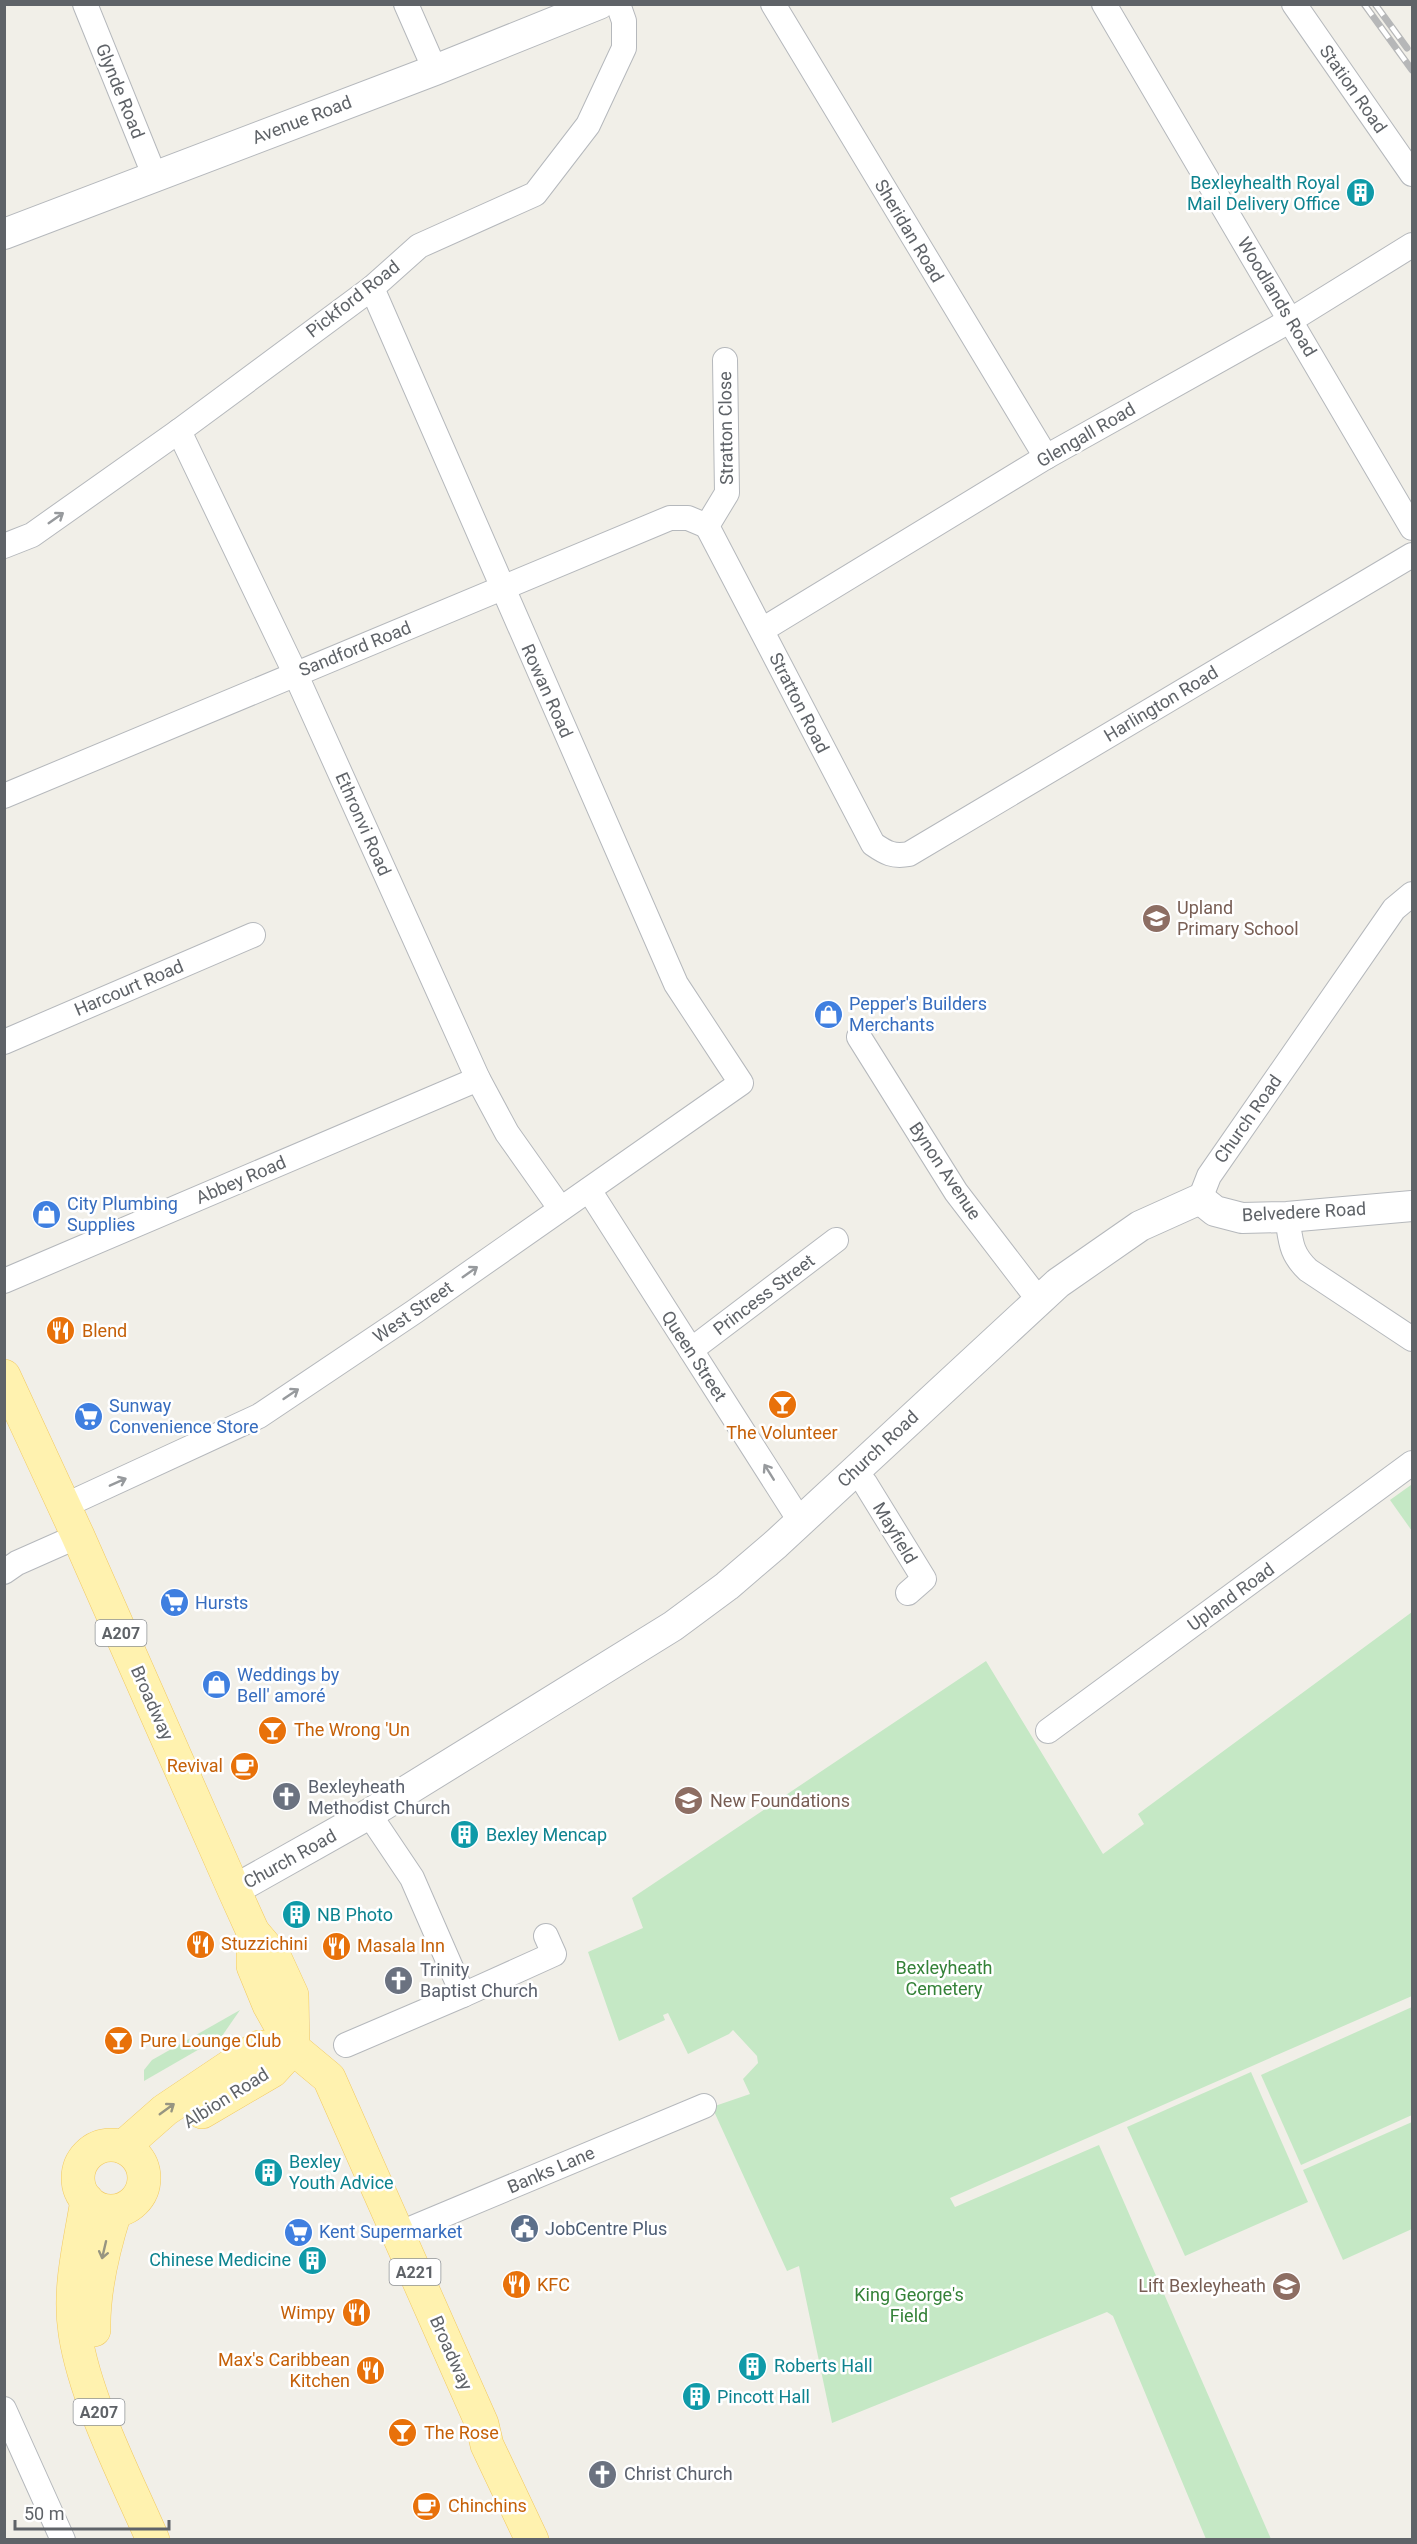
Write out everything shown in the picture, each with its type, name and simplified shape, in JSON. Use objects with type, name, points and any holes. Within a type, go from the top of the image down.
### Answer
[{"type":"main road","name":"Broadway","points":[[4,1377],[78,1536],[234,1890],[254,1932],[275,1958],[292,1995],[293,2048],[515,2540]]},
{"type":"main road","name":"Albion Road","points":[[131,2155],[165,2110],[259,2047],[293,2048]]},
{"type":"main road","name":"Broadway","points":[[293,2048],[329,2078],[482,2424],[487,2445],[532,2540]]},
{"type":"main road","points":[[111,2145],[131,2155],[143,2171],[142,2191],[129,2206],[101,2206],[78,2183],[78,2171],[90,2152],[111,2145]]},
{"type":"main road","name":"A207","points":[[101,2206],[75,2267],[75,2332],[84,2372],[107,2433],[153,2540]]},
{"type":"main road","name":"A207","points":[[101,2206],[105,2242],[93,2306],[94,2335],[108,2392],[171,2540]]},
{"type":"street","name":"Glynde Road","points":[[85,4],[155,177]]},
{"type":"street","points":[[406,4],[435,70]]},
{"type":"street","name":"Avenue Road","points":[[4,234],[435,70],[599,4]]},
{"type":"street","name":"Pickford Road","points":[[4,546],[32,535],[179,431],[372,288],[419,246],[535,194],[588,125],[624,48],[624,21],[618,4]]},
{"type":"street","name":"Sheridan Road","points":[[773,4],[1046,457]]},
{"type":"street","name":"Woodlands Road","points":[[1104,4],[1413,528]]},
{"type":"street","name":"Station Road","points":[[1294,4],[1413,174]]},
{"type":"street","name":"Glengall Road","points":[[762,630],[1046,457],[1291,320],[1413,245]]},
{"type":"street","name":"Rowan Road","points":[[372,288],[676,984],[741,1083]]},
{"type":"street","name":"Stratton Close","points":[[706,526],[727,493],[725,360]]},
{"type":"street","name":"Ethronvi Road","points":[[179,431],[295,673],[478,1079],[507,1132],[560,1208]]},
{"type":"street","name":"Sandford Road","points":[[4,796],[670,518],[688,518],[706,526]]},
{"type":"street","name":"Stratton Road","points":[[706,526],[873,844],[888,854],[899,856],[909,854]]},
{"type":"street","name":"Harlington Road","points":[[909,854],[1413,555]]},
{"type":"street","name":"Church Road","points":[[234,1890],[369,1814],[673,1626],[727,1586],[800,1521],[1038,1299],[1140,1226],[1200,1199],[1209,1176],[1394,909],[1413,894]]},
{"type":"street","name":"Harcourt Road","points":[[4,1042],[253,935]]},
{"type":"street","name":"Bynon Avenue","points":[[859,1037],[956,1192],[1038,1299]]},
{"type":"street","name":"Abbey Road","points":[[4,1281],[478,1079]]},
{"type":"street","name":"West Street","points":[[64,1506],[259,1416],[741,1083]]},
{"type":"street","name":"Queen Street","points":[[589,1190],[800,1521]]},
{"type":"street","name":"Belvedere Road","points":[[1200,1199],[1215,1211],[1242,1218],[1287,1217],[1413,1206]]},
{"type":"street","points":[[1287,1217],[1292,1249],[1302,1265],[1413,1339]]},
{"type":"street","name":"Princess Street","points":[[691,1350],[836,1240]]},
{"type":"street","name":"Upland Road","points":[[1048,1731],[1413,1463]]},
{"type":"street","name":"Mayfield","points":[[854,1471],[865,1483],[924,1580],[908,1593]]},
{"type":"street","points":[[4,1572],[17,1563],[78,1536]]},
{"type":"street","points":[[369,1814],[412,1878],[463,1995]]},
{"type":"street","points":[[346,2045],[554,1954],[546,1936]]},
{"type":"street","name":"Banks Lane","points":[[398,2234],[704,2106]]},
{"type":"street","points":[[4,2409],[63,2540]]},
{"type":"green space","points":[[1411,1485],[1412,1487],[1412,1531],[1390,1500]]},
{"type":"green space","name":"Bexleyheath Cemetery","points":[[1412,1612],[1412,1996],[950,2198],[955,2207],[1099,2145],[1271,2539],[1206,2539],[1113,2316],[1107,2312],[832,2423],[799,2266],[787,2271],[712,2107],[750,2094],[743,2079],[758,2063],[757,2056],[733,2030],[688,2054],[668,2013],[663,2015],[665,2020],[619,2041],[588,1952],[643,1928],[632,1898],[986,1661],[1103,1854],[1144,1824],[1138,1814]]},
{"type":"green space","points":[[1412,2007],[1412,2115],[1301,2165],[1261,2075]]},
{"type":"green space","points":[[240,2010],[222,2036],[144,2081],[144,2070],[152,2060]]},
{"type":"green space","points":[[1251,2072],[1308,2202],[1185,2256],[1127,2127]]},
{"type":"green space","points":[[1412,2122],[1412,2229],[1343,2260],[1303,2170]]},
{"type":"railway","points":[[1364,4],[1412,70]]},
{"type":"railway","points":[[1375,4],[1407,48]]},
{"type":"place","name":"Bexleyhealth Royal Mail Delivery Office","points":[[1361,193]]},
{"type":"place","name":"Upland Primary School","points":[[1156,918]]},
{"type":"place","name":"Pepper's Builders Merchants","points":[[828,1014]]},
{"type":"place","name":"City Plumbing Supplies","points":[[46,1214]]},
{"type":"place","name":"Blend","points":[[61,1331]]},
{"type":"place","name":"The Volunteer","points":[[782,1404]]},
{"type":"place","name":"Sunway Convenience Store","points":[[88,1416]]},
{"type":"place","name":"Hursts","points":[[174,1603]]},
{"type":"place","name":"Weddings by Bell' amoré","points":[[216,1685]]},
{"type":"place","name":"The Wrong 'Un","points":[[273,1730]]},
{"type":"place","name":"Revival","points":[[244,1766]]},
{"type":"place","name":"Bexleyheath Methodist Church","points":[[287,1797]]},
{"type":"place","name":"New Foundations","points":[[689,1801]]},
{"type":"place","name":"Bexley Mencap","points":[[465,1835]]},
{"type":"place","name":"NB Photo","points":[[296,1915]]},
{"type":"place","name":"Stuzzichini","points":[[200,1944]]},
{"type":"place","name":"Masala Inn","points":[[336,1946]]},
{"type":"place","name":"Trinity Baptist Church","points":[[399,1980]]},
{"type":"place","name":"Pure Lounge Club","points":[[119,2041]]},
{"type":"place","name":"Bexley Youth Advice","points":[[268,2172]]},
{"type":"place","name":"JobCentre Plus","points":[[524,2229]]},
{"type":"place","name":"Kent Supermarket","points":[[298,2232]]},
{"type":"place","name":"Chinese Medicine","points":[[312,2260]]},
{"type":"place","name":"KFC","points":[[516,2285]]},
{"type":"place","name":"Lift Bexleyheath","points":[[1287,2286]]},
{"type":"place","name":"Wimpy","points":[[356,2313]]},
{"type":"place","name":"Roberts Hall","points":[[753,2366]]},
{"type":"place","name":"Max's Caribbean Kitchen","points":[[371,2370]]},
{"type":"place","name":"Pincott Hall","points":[[696,2397]]},
{"type":"place","name":"The Rose","points":[[403,2433]]},
{"type":"place","name":"Christ Church","points":[[603,2474]]},
{"type":"place","name":"Chinchins","points":[[427,2506]]},
{"type":"park label","name":"King George's Field","points":[[909,2305]]}]
